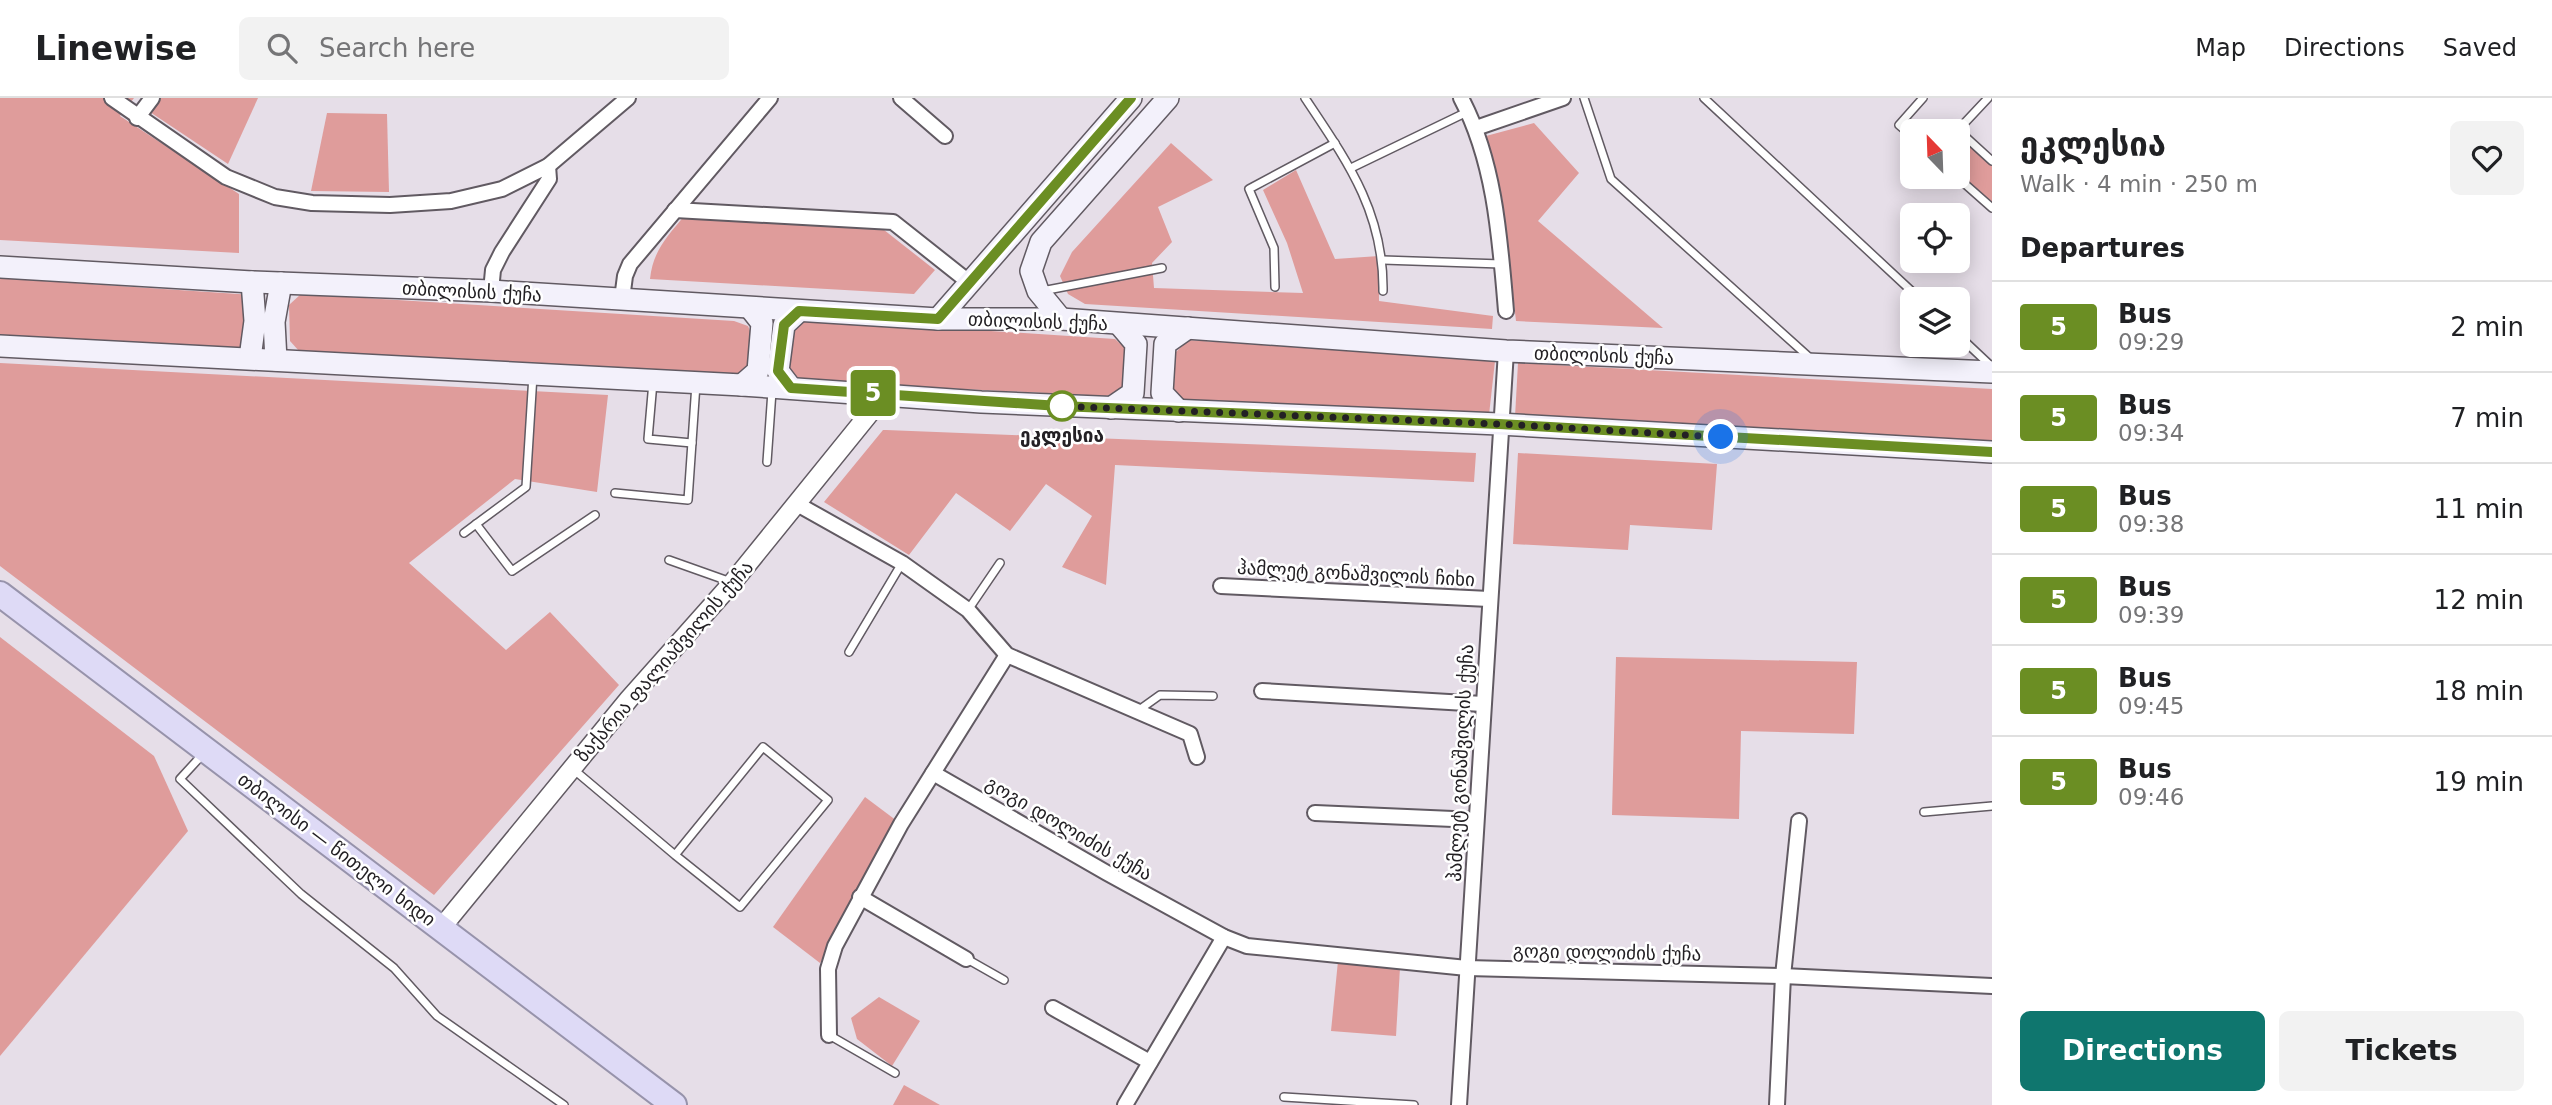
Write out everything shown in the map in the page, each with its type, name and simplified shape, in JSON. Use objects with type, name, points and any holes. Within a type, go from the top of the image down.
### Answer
[{"type":"highway","name":"თბილისი — წითელი ხიდი","points":[[0,594],[674,1105]]},
{"type":"main road","points":[[938,319],[1131,98]]},
{"type":"main road","points":[[1061,319],[1038,291],[1031,271],[1041,242],[1168,98]]},
{"type":"main road","name":"თბილისის ქუჩა","points":[[0,267],[252,282],[491,291],[938,319],[1061,319],[1506,351],[1992,369]]},
{"type":"main road","points":[[250,358],[255,321],[252,282]]},
{"type":"main road","points":[[276,360],[274,323],[281,283]]},
{"type":"main road","points":[[742,385],[758,371],[762,323],[751,309]]},
{"type":"main road","points":[[781,388],[778,371],[784,325],[799,311]]},
{"type":"main road","points":[[1111,408],[1133,393],[1136,344],[1119,324]]},
{"type":"main road","points":[[1179,411],[1162,393],[1165,344],[1188,328]]},
{"type":"main road","points":[[0,346],[742,385],[1111,408],[1499,424],[1992,452]]},
{"type":"street","points":[[112,98],[137,118],[226,177],[275,197],[312,203],[390,205],[451,201],[502,189],[548,166],[628,98]]},
{"type":"street","points":[[137,118],[152,98]]},
{"type":"street","points":[[622,299],[625,276],[631,264],[769,98]]},
{"type":"street","points":[[901,98],[945,136]]},
{"type":"street","points":[[1476,128],[1563,98]]},
{"type":"street","points":[[1464,105],[1476,128],[1493,195],[1506,311]]},
{"type":"street","points":[[491,291],[493,270],[544,189],[549,179],[548,166]]},
{"type":"street","points":[[676,211],[893,222],[970,283]]},
{"type":"street","name":"ჰამლეტ გონაშვილის ქუჩა","points":[[1459,1105],[1499,424],[1506,351]]},
{"type":"street","name":"ზაქარია ფალიაშვილის ქუჩა","points":[[442,927],[629,699],[733,582],[886,394]]},
{"type":"street","points":[[797,504],[902,563],[968,610],[1007,655],[1190,734],[1197,757]]},
{"type":"street","name":"ჰამლეტ გონაშვილის ჩიხი","points":[[1221,586],[1489,598]]},
{"type":"street","points":[[829,1035],[828,969],[835,946],[860,897],[933,773],[1007,655]]},
{"type":"street","points":[[1262,691],[1483,704]]},
{"type":"street","name":"გოგი დოლიძის ქუჩა","points":[[933,773],[1224,937],[1247,946],[1467,968],[1783,976],[1992,986]]},
{"type":"street","points":[[1315,813],[1476,821]]},
{"type":"street","points":[[1777,1105],[1783,976],[1799,821]]},
{"type":"street","points":[[860,897],[966,959]]},
{"type":"street","points":[[1125,1105],[1224,937]]},
{"type":"street","points":[[1053,1008],[1150,1062]]},
{"type":"lane","points":[[1305,98],[1351,168],[1372,211],[1383,260],[1383,291]]},
{"type":"lane","points":[[1584,98],[1611,179],[1816,363]]},
{"type":"lane","points":[[1704,98],[1907,287]]},
{"type":"lane","points":[[1904,119],[1923,98]]},
{"type":"lane","points":[[1988,98],[1958,130],[1992,162]]},
{"type":"lane","points":[[1351,168],[1464,105]]},
{"type":"lane","points":[[1275,287],[1274,247],[1249,189],[1335,143]]},
{"type":"lane","points":[[1970,189],[1992,208]]},
{"type":"lane","points":[[1383,260],[1502,264]]},
{"type":"lane","points":[[1038,291],[1162,268]]},
{"type":"lane","points":[[1970,347],[1992,369]]},
{"type":"lane","points":[[464,533],[526,487],[533,374]]},
{"type":"lane","points":[[653,381],[648,439],[692,443]]},
{"type":"lane","points":[[615,493],[688,500],[696,383]]},
{"type":"lane","points":[[767,462],[781,388]]},
{"type":"lane","points":[[476,524],[512,570],[595,515]]},
{"type":"lane","points":[[669,560],[733,582]]},
{"type":"lane","points":[[849,652],[902,563]]},
{"type":"lane","points":[[968,610],[1000,563]]},
{"type":"lane","points":[[1139,710],[1160,695],[1213,696]]},
{"type":"lane","points":[[572,768],[675,855],[740,907],[828,800],[763,747],[675,855]]},
{"type":"lane","points":[[205,751],[180,779],[301,894],[394,968],[437,1016],[564,1105]]},
{"type":"lane","points":[[1924,811],[1992,806]]},
{"type":"lane","points":[[966,959],[1004,980]]},
{"type":"lane","points":[[829,1035],[895,1073]]},
{"type":"lane","points":[[1284,1097],[1414,1105]]},
{"type":"shaded area","points":[[0,98],[134,98],[120,116],[239,194],[239,253],[0,240]]},
{"type":"shaded area","points":[[161,98],[258,98],[228,164],[150,112]]},
{"type":"shaded area","points":[[327,113],[387,114],[389,192],[311,191]]},
{"type":"shaded area","points":[[1534,123],[1579,173],[1538,221],[1663,328],[1516,321],[1502,197],[1486,136]]},
{"type":"shaded area","points":[[1171,143],[1213,180],[1158,207],[1172,242],[1152,263],[1154,288],[1303,293],[1287,243],[1263,190],[1296,170],[1335,259],[1379,256],[1379,301],[1493,316],[1492,329],[1085,304],[1068,294],[1060,276],[1072,252]]},
{"type":"shaded area","points":[[1970,145],[1992,166],[1992,202],[1970,183]]},
{"type":"shaded area","points":[[685,215],[879,226],[935,270],[914,294],[650,279],[658,252]]},
{"type":"shaded area","points":[[0,278],[253,295],[246,353],[0,337]]},
{"type":"shaded area","points":[[301,294],[734,321],[748,326],[752,353],[739,377],[299,351],[290,341],[289,305]]},
{"type":"shaded area","points":[[805,319],[1115,339],[1126,349],[1124,389],[1106,396],[800,381],[788,369],[792,326]]},
{"type":"shaded area","points":[[1188,340],[1495,361],[1489,415],[1184,400],[1173,391],[1168,360]]},
{"type":"shaded area","points":[[0,363],[608,395],[597,492],[515,479],[409,563],[506,650],[550,612],[619,685],[434,895],[0,566]]},
{"type":"shaded area","points":[[1518,363],[1992,389],[1992,441],[1515,417]]},
{"type":"shaded area","points":[[883,430],[1476,453],[1474,482],[1115,465],[1106,585],[1062,567],[1092,516],[1046,484],[1010,531],[956,493],[909,555],[824,502]]},
{"type":"shaded area","points":[[1518,453],[1717,464],[1712,530],[1630,525],[1628,550],[1513,544]]},
{"type":"shaded area","points":[[0,637],[154,756],[188,831],[0,1056]]},
{"type":"shaded area","points":[[1616,657],[1857,662],[1854,734],[1741,731],[1739,819],[1612,815]]},
{"type":"shaded area","points":[[865,797],[897,821],[820,963],[773,927]]},
{"type":"shaded area","points":[[1338,961],[1400,968],[1396,1036],[1331,1031]]},
{"type":"shaded area","points":[[879,997],[920,1021],[892,1066],[857,1039],[851,1018]]},
{"type":"shaded area","points":[[904,1085],[940,1105],[893,1105]]},
{"type":"bus line","name":"5","points":[[1131,98],[938,319],[799,311],[784,325],[778,371],[791,388],[1059,406],[1499,424],[1992,452]]},
{"type":"place","name":"ეკლესია","points":[[1062,406]]},
{"type":"route","points":[[1062,406],[1059,406],[1499,424],[1721,437]]}]
